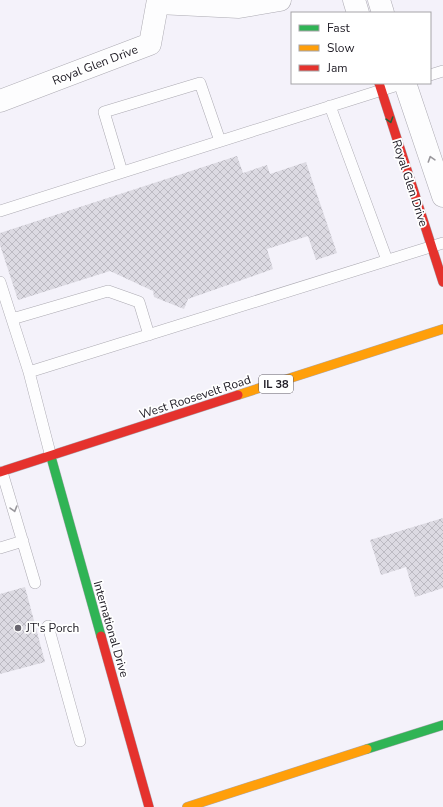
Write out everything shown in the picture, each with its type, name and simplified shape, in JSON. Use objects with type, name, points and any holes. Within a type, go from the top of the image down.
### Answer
[{"type":"street","name":"Royal Glen Drive","points":[[0,101],[150,44],[158,1],[239,7],[280,0]]},
{"type":"street","points":[[354,0],[358,12]]},
{"type":"street","points":[[378,0],[383,12]]},
{"type":"street","points":[[405,84],[443,196]]},
{"type":"street","name":"Royal Glen Drive","points":[[380,87],[443,282]]},
{"type":"street","name":"West Roosevelt Road","points":[[51,457],[443,329]]},
{"type":"street","name":"IL 38","points":[[1,472],[51,457]]},
{"type":"street","name":"International Drive","points":[[51,457],[149,807]]},
{"type":"street","points":[[187,807],[206,804],[443,725]]},
{"type":"lane","points":[[431,75],[443,72]]},
{"type":"lane","points":[[122,172],[104,112],[200,83],[220,141]]},
{"type":"lane","points":[[0,211],[330,106],[380,87],[399,84]]},
{"type":"lane","points":[[330,106],[387,260]]},
{"type":"lane","points":[[29,372],[443,243]]},
{"type":"lane","points":[[0,282],[29,372],[51,457]]},
{"type":"lane","points":[[12,319],[108,290],[139,302],[149,335]]},
{"type":"lane","points":[[1,472],[35,583]]},
{"type":"lane","points":[[0,548],[23,541]]},
{"type":"lane","points":[[48,626],[80,741]]},
{"type":"building","points":[[237,156],[243,173],[267,165],[270,174],[306,162],[337,253],[316,260],[308,236],[267,249],[273,269],[188,299],[184,309],[154,297],[153,291],[110,271],[18,300],[0,245],[0,233]]},
{"type":"building","points":[[443,518],[443,588],[415,597],[406,567],[381,575],[370,540]]},
{"type":"building","name":"JT's Porch","points":[[25,587],[45,662],[0,674],[0,594]]},
{"type":"traffic: fast","points":[[51,457],[101,636]]},
{"type":"traffic: fast","points":[[367,749],[443,725]]},
{"type":"traffic: slow","points":[[238,395],[443,329]]},
{"type":"traffic: slow","points":[[187,807],[367,749]]},
{"type":"traffic: jam","points":[[379,84],[443,282]]},
{"type":"traffic: jam","points":[[0,472],[238,395]]},
{"type":"traffic: jam","points":[[101,636],[149,807]]},
{"type":"place","name":"JT's Porch","points":[[18,628]]}]
